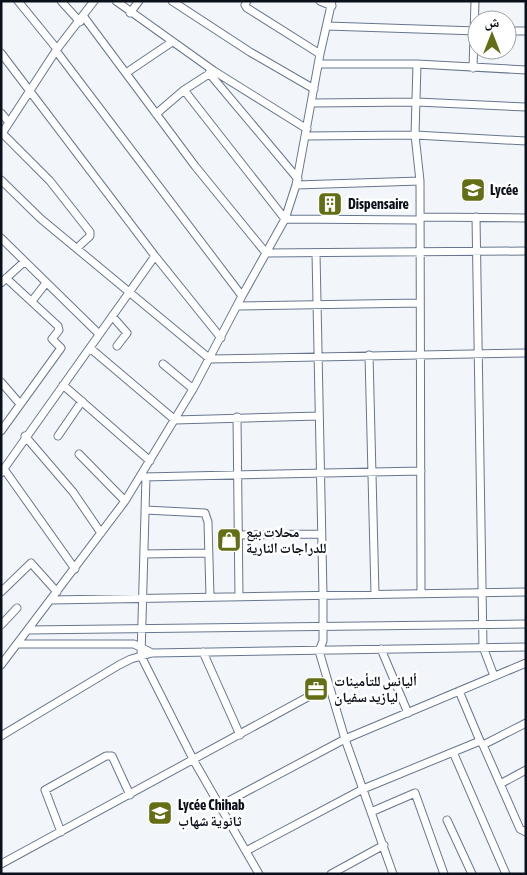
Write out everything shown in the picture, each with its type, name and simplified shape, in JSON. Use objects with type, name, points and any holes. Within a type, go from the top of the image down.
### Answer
[{"type":"street","points":[[18,1],[242,296]]},
{"type":"street","points":[[61,1],[82,19],[126,73],[266,253]]},
{"type":"street","points":[[116,1],[211,72],[306,133],[415,135],[526,141]]},
{"type":"street","points":[[130,13],[139,1]]},
{"type":"street","points":[[172,1],[250,52],[314,89]]},
{"type":"street","points":[[247,1],[245,5],[247,8],[320,54]]},
{"type":"street","points":[[1,665],[143,477],[150,461],[193,389],[236,306],[285,219],[297,182],[320,54],[332,4],[320,1]]},
{"type":"street","points":[[78,248],[90,236],[90,232],[50,181],[2,134],[8,122],[57,50],[94,2]]},
{"type":"street","points":[[327,26],[467,31]]},
{"type":"street","points":[[126,73],[172,42]]},
{"type":"street","points":[[1,53],[155,256],[221,338]]},
{"type":"street","points":[[473,68],[474,60]]},
{"type":"street","points":[[319,64],[417,64],[526,70]]},
{"type":"street","points":[[417,64],[415,135],[420,181],[421,594]]},
{"type":"street","points":[[156,114],[184,90],[211,72]]},
{"type":"street","points":[[211,72],[297,182]]},
{"type":"street","points":[[184,90],[285,219]]},
{"type":"street","points":[[312,102],[416,102],[526,107]]},
{"type":"street","points":[[1,113],[8,122]]},
{"type":"street","points":[[1,180],[40,219],[130,290],[210,358],[526,353]]},
{"type":"street","points":[[297,182],[420,181]]},
{"type":"street","points":[[476,218],[482,625],[483,648],[494,676]]},
{"type":"street","points":[[285,219],[526,218]]},
{"type":"street","points":[[1,238],[100,334]]},
{"type":"street","points":[[266,253],[526,251]]},
{"type":"street","points":[[316,253],[320,416],[320,534],[323,595],[323,641],[319,651],[345,739],[393,874]]},
{"type":"street","points":[[75,569],[3,471],[155,256]]},
{"type":"street","points":[[1,431],[61,348],[52,339],[59,330],[58,326],[32,301],[4,280],[24,262]]},
{"type":"street","points":[[32,301],[46,283]]},
{"type":"street","points":[[236,306],[420,303]]},
{"type":"street","points":[[112,316],[127,331],[127,335],[117,346]]},
{"type":"street","points":[[90,348],[175,420],[320,416]]},
{"type":"street","points":[[370,355],[375,594]]},
{"type":"street","points":[[163,364],[193,389]]},
{"type":"street","points":[[1,382],[20,404]]},
{"type":"street","points":[[63,385],[150,461]]},
{"type":"street","points":[[58,436],[82,401]]},
{"type":"street","points":[[237,417],[239,596]]},
{"type":"street","points":[[26,436],[73,492],[101,533]]},
{"type":"street","points":[[79,454],[125,501]]},
{"type":"street","points":[[143,477],[421,471]]},
{"type":"street","points":[[143,477],[145,510],[141,656],[194,761],[259,874]]},
{"type":"street","points":[[145,510],[205,513],[210,597]]},
{"type":"street","points":[[238,535],[320,534]]},
{"type":"street","points":[[144,554],[208,553]]},
{"type":"street","points":[[3,587],[31,564],[57,592]]},
{"type":"street","points":[[51,600],[526,592]]},
{"type":"street","points":[[1,626],[17,608]]},
{"type":"street","points":[[28,630],[526,624]]},
{"type":"street","points":[[17,644],[130,644],[141,646],[152,653]]},
{"type":"street","points":[[1,736],[119,665],[152,653],[526,647]]},
{"type":"street","points":[[381,649],[408,713]]},
{"type":"street","points":[[203,652],[240,735]]},
{"type":"street","points":[[221,805],[345,739],[526,663]]},
{"type":"street","points":[[1,864],[194,761],[328,686]]},
{"type":"street","points":[[459,691],[520,829],[526,832]]},
{"type":"street","points":[[246,851],[363,789],[481,743],[526,723]]},
{"type":"street","points":[[454,752],[506,874]]},
{"type":"street","points":[[61,832],[45,790],[106,756],[112,756],[130,795]]},
{"type":"street","points":[[500,784],[526,770]]},
{"type":"street","points":[[371,812],[415,793],[444,874]]},
{"type":"street","points":[[447,820],[472,874]]},
{"type":"street","points":[[331,874],[384,845]]},
{"type":"place","name":"Lycée","points":[[473,190]]},
{"type":"place","name":"Dispensaire","points":[[330,204]]},
{"type":"place","name":"محلات بيع للدراجات النارية","points":[[229,540]]},
{"type":"place","name":"أليانس للتأمينات ليازيد سفيان","points":[[316,689]]},
{"type":"place","name":"Lycée Chihab ثانوية شهاب","points":[[160,813]]}]
